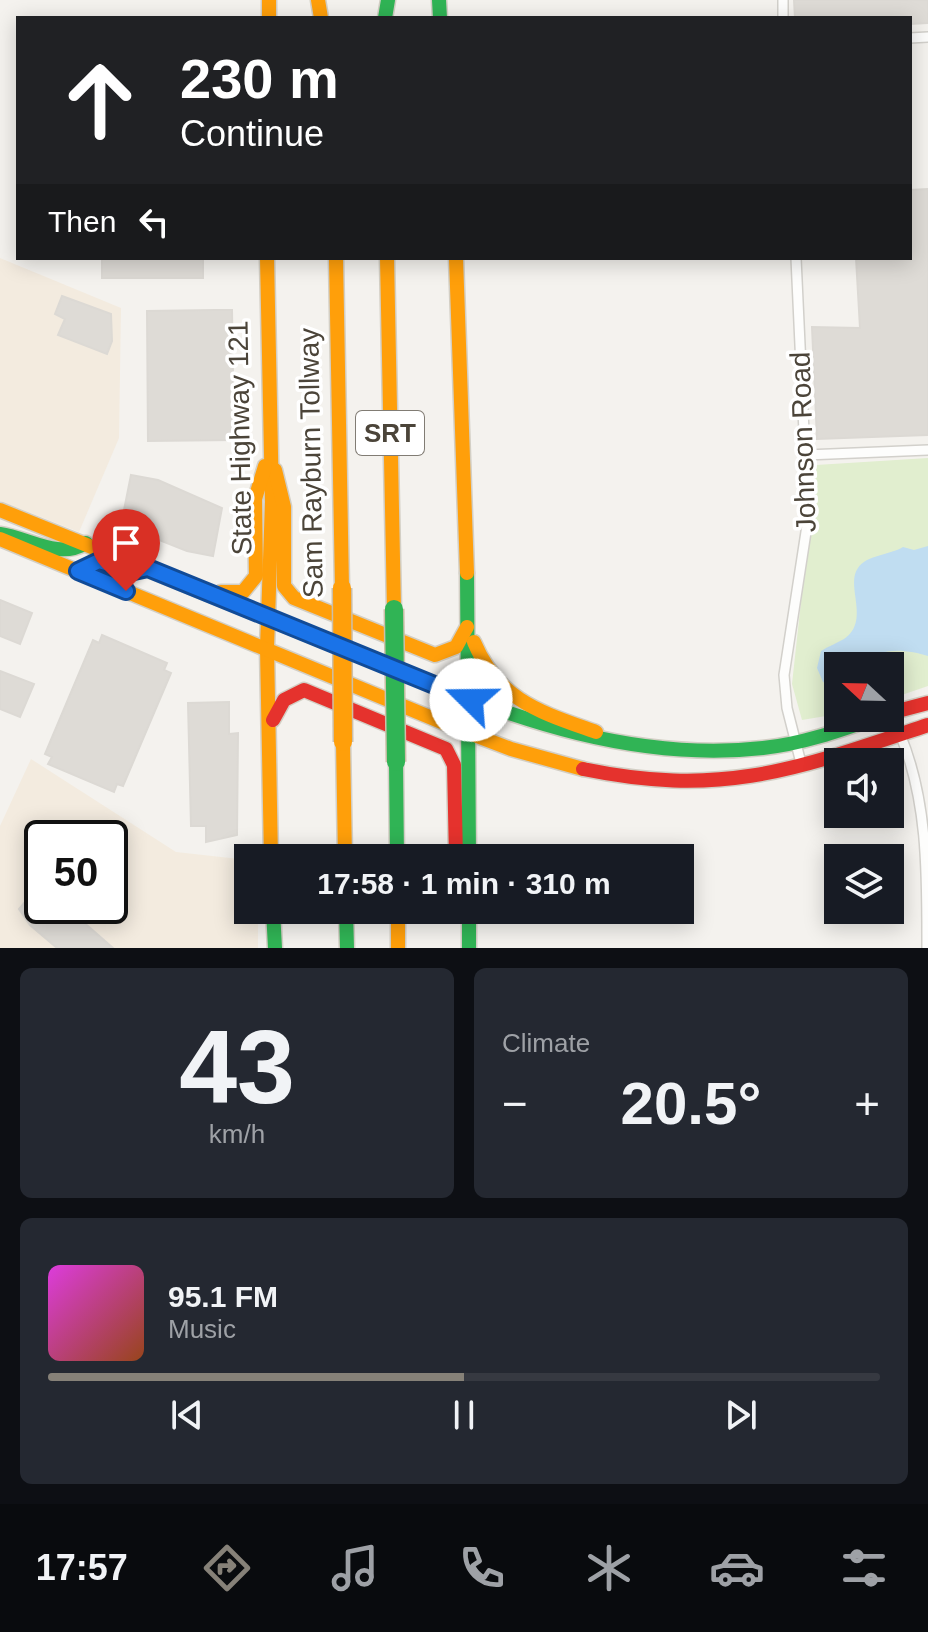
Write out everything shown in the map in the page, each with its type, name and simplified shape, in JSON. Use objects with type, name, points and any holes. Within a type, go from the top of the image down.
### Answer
[{"type":"main road","name":"State Highway 121","points":[[267,260],[270,617],[267,648],[271,844]]},
{"type":"main road","name":"Sam Rayburn Tollway","points":[[336,260],[345,844]]},
{"type":"main road","name":"SRT","points":[[387,260],[397,844]]},
{"type":"main road","points":[[456,260],[471,700],[469,844]]},
{"type":"main road","points":[[200,589],[235,594],[251,586],[256,576],[255,499],[270,450]]},
{"type":"main road","points":[[270,450],[284,507],[284,586],[294,598],[435,655],[447,653],[458,646],[469,618]]},
{"type":"main road","points":[[0,510],[471,700],[568,734],[622,743],[718,750],[761,749],[828,732]]},
{"type":"main road","points":[[0,536],[18,535],[59,551],[73,552],[86,543]]},
{"type":"main road","points":[[0,536],[78,571],[544,760],[620,778],[679,782],[736,781],[802,767],[928,725]]},
{"type":"main road","points":[[78,571],[99,561],[134,571],[148,568]]},
{"type":"main road","points":[[469,618],[480,660],[505,693],[622,743]]},
{"type":"main road","points":[[270,728],[279,705],[289,695],[304,690],[446,749],[454,765],[456,844]]},
{"type":"main road","points":[[904,709],[928,703]]},
{"type":"main road","points":[[274,924],[275,948]]},
{"type":"main road","points":[[346,924],[347,948]]},
{"type":"main road","points":[[398,924],[398,948]]},
{"type":"street","name":"Johnson Road","points":[[796,260],[806,455],[805,548],[784,675],[787,708],[802,767]]},
{"type":"street","points":[[806,455],[928,450]]},
{"type":"street","points":[[900,734],[920,778],[924,809],[927,948]]},
{"type":"shaded area","points":[[0,258],[121,308],[119,438],[79,532],[0,501]]},
{"type":"shaded area","points":[[31,759],[126,820],[24,820],[24,924],[128,924],[128,821],[176,852],[234,858],[234,924],[258,924],[258,948],[0,948],[0,826]]},
{"type":"green space","points":[[928,458],[928,686],[904,694],[904,652],[824,652],[824,716],[802,720],[792,684],[816,465]]},
{"type":"water","points":[[928,546],[928,656],[902,651],[824,652],[823,682],[817,668],[821,651],[844,639],[856,623],[854,584],[858,568],[867,560],[903,547],[914,550]]},
{"type":"building","points":[[794,0],[928,0],[928,23],[912,24],[912,16],[795,16]]},
{"type":"building","points":[[928,189],[928,435],[817,439],[812,327],[860,328],[856,260],[912,260],[912,190]]},
{"type":"building","points":[[102,260],[203,260],[203,278],[102,278]]},
{"type":"building","points":[[62,296],[111,314],[112,341],[107,354],[58,335],[65,319],[55,314]]},
{"type":"building","points":[[232,310],[234,440],[148,441],[147,311]]},
{"type":"building","points":[[131,475],[158,480],[222,508],[213,556],[187,551],[121,525]]},
{"type":"building","points":[[0,600],[32,613],[20,644],[0,636]]},
{"type":"building","points":[[102,635],[167,663],[164,670],[171,673],[123,786],[117,784],[114,792],[48,764],[52,757],[45,754],[93,640],[99,643]]},
{"type":"building","points":[[0,671],[34,684],[20,717],[0,709]]},
{"type":"building","points":[[229,702],[229,734],[238,733],[237,835],[206,842],[206,826],[191,826],[188,703]]},
{"type":"building","points":[[86,924],[113,948],[57,948],[30,925]]},
{"type":"traffic: fast","points":[[385,16],[388,0]]},
{"type":"traffic: fast","points":[[439,0],[440,16]]},
{"type":"traffic: fast","points":[[0,534],[54,549],[75,548],[86,543]]},
{"type":"traffic: fast","points":[[467,573],[469,844]]},
{"type":"traffic: fast","points":[[394,609],[396,762]]},
{"type":"traffic: fast","points":[[401,672],[533,721],[623,743],[716,751],[777,746],[832,732]]},
{"type":"traffic: fast","points":[[396,762],[397,844]]},
{"type":"traffic: fast","points":[[274,924],[275,948]]},
{"type":"traffic: fast","points":[[346,924],[347,948]]},
{"type":"traffic: fast","points":[[469,924],[469,948]]},
{"type":"traffic: slow","points":[[269,0],[269,16]]},
{"type":"traffic: slow","points":[[318,0],[321,16]]},
{"type":"traffic: slow","points":[[267,260],[272,502],[267,648],[271,844]]},
{"type":"traffic: slow","points":[[336,260],[342,588]]},
{"type":"traffic: slow","points":[[387,260],[394,609]]},
{"type":"traffic: slow","points":[[456,260],[467,573]]},
{"type":"traffic: slow","points":[[221,592],[243,592],[256,576],[255,499],[265,466]]},
{"type":"traffic: slow","points":[[275,470],[284,507],[284,586],[294,598],[435,655],[456,647],[467,627]]},
{"type":"traffic: slow","points":[[0,510],[401,672]]},
{"type":"traffic: slow","points":[[0,539],[456,728],[511,749],[583,769]]},
{"type":"traffic: slow","points":[[78,571],[99,561],[125,568]]},
{"type":"traffic: slow","points":[[342,588],[343,742]]},
{"type":"traffic: slow","points":[[474,642],[496,678],[523,702],[596,732]]},
{"type":"traffic: slow","points":[[343,742],[345,844]]},
{"type":"traffic: slow","points":[[398,924],[398,948]]},
{"type":"traffic: jam","points":[[273,720],[284,700],[304,690],[446,749],[454,765],[456,844]]},
{"type":"traffic: jam","points":[[904,709],[928,703]]},
{"type":"traffic: jam","points":[[583,769],[678,781],[720,779],[798,766],[928,725]]},
{"type":"route","points":[[126,591],[78,571],[99,561],[134,571],[142,572],[148,568],[471,700]]}]
